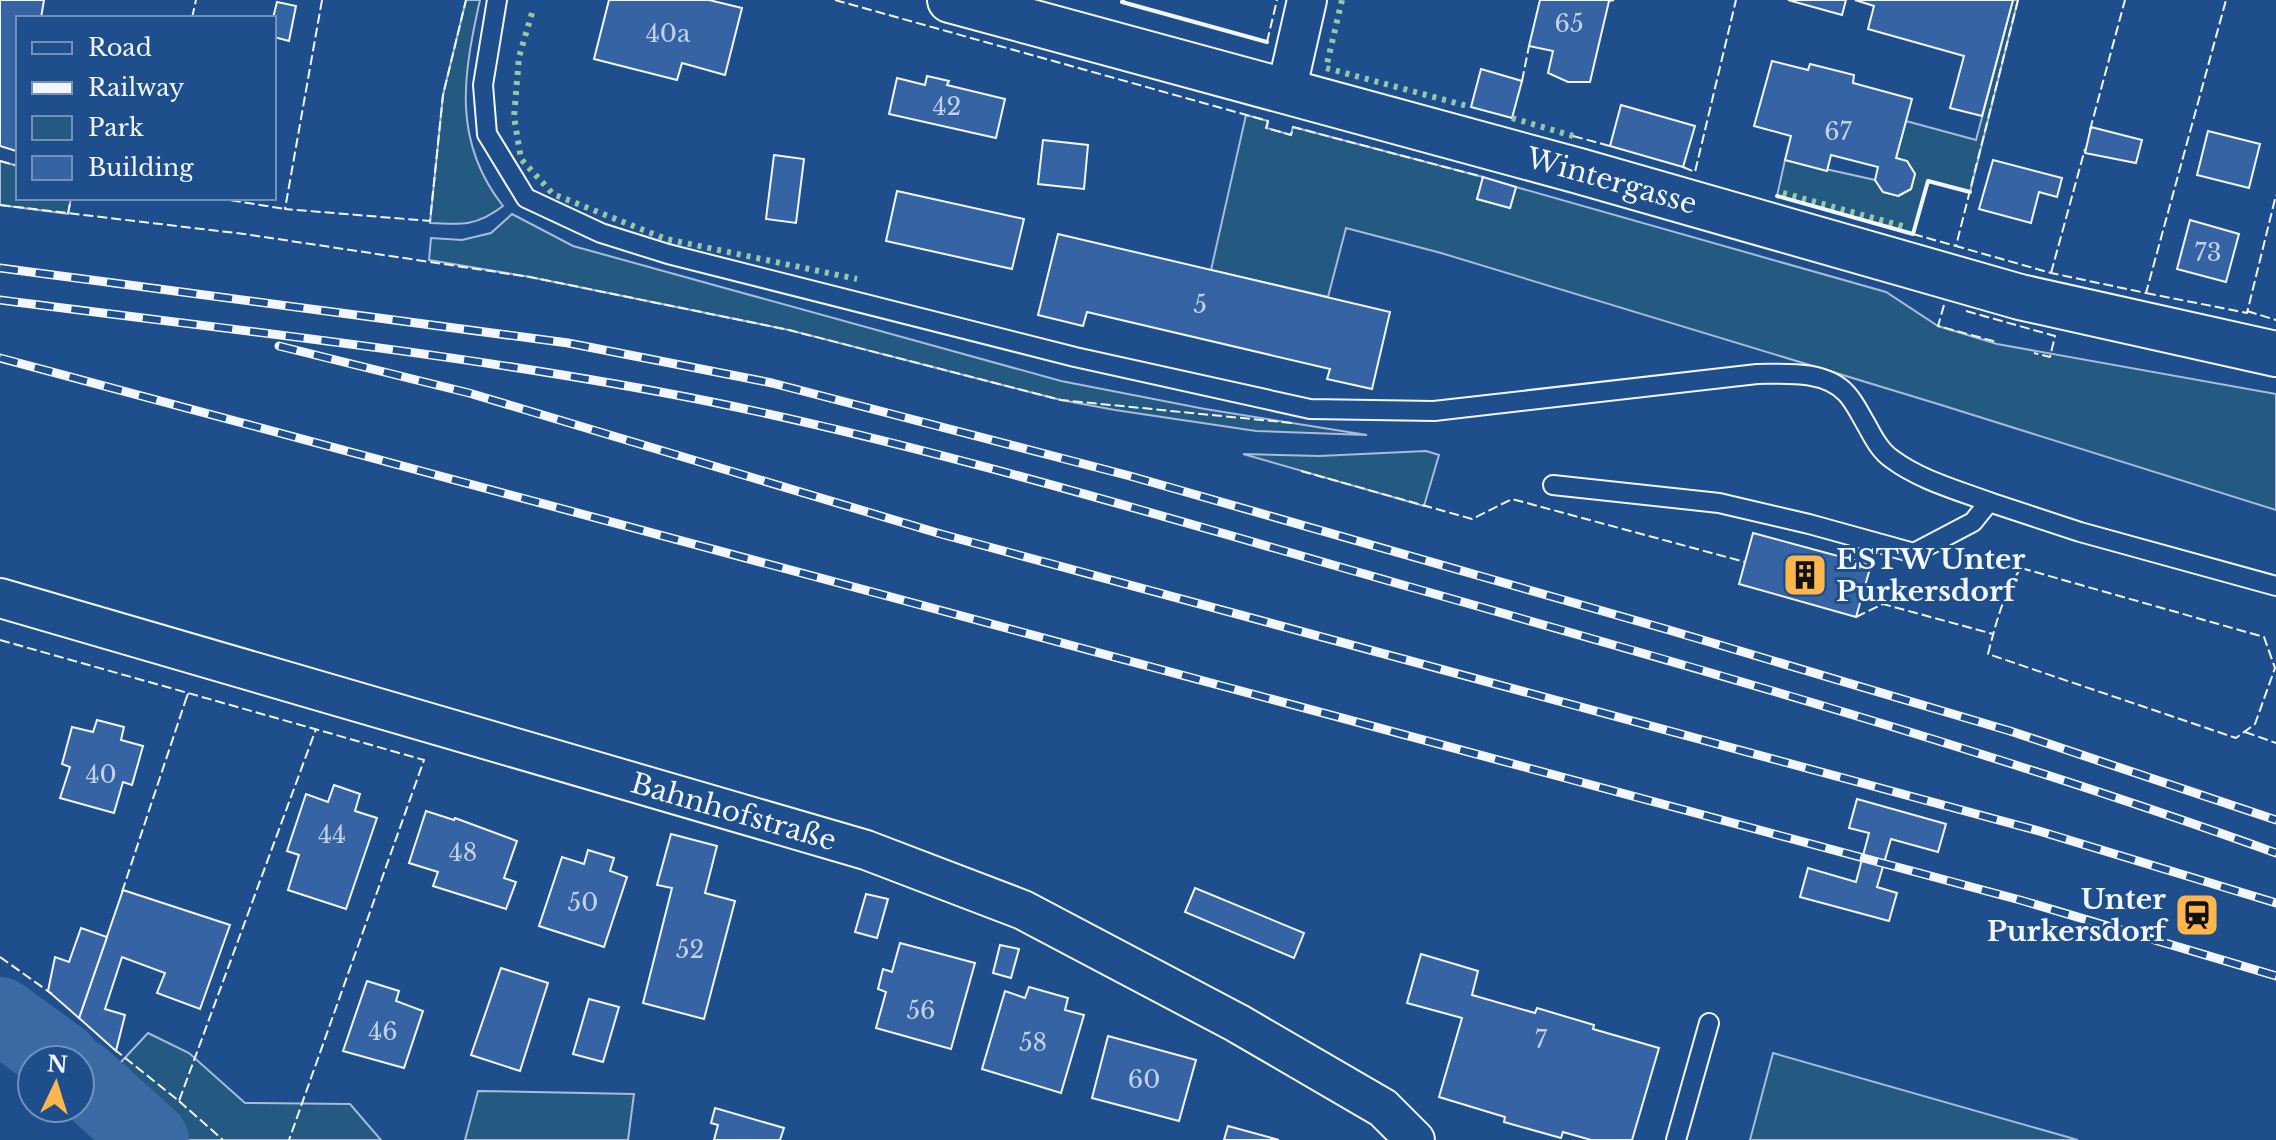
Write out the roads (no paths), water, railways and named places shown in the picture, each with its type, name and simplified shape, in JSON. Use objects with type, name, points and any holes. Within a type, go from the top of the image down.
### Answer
[{"type":"street","name":"Wintergasse","points":[[950,0],[1579,171],[2020,297],[2276,354]]},
{"type":"street","points":[[1286,92],[1307,0]]},
{"type":"street","name":"Bahnhofstraße","points":[[0,598],[866,850],[933,874],[1023,910],[1237,1023],[1383,1108],[1415,1140]]},
{"type":"lane","points":[[497,0],[483,85],[487,134],[526,198],[601,233],[668,254],[1075,357],[1310,409],[1434,411],[1757,374],[1816,377],[1833,382],[1846,393],[1879,447],[1891,459],[1934,482],[2080,532],[2276,586]]},
{"type":"lane","points":[[1553,485],[1719,503],[1914,553],[1973,522],[1989,502]]},
{"type":"lane","points":[[1676,1140],[1709,1023]]},
{"type":"waterway","points":[[0,1015],[40,1044]]},
{"type":"waterway","points":[[96,1090],[151,1140]]},
{"type":"railway","points":[[0,268],[568,343],[772,383],[1130,476],[1669,630],[2010,731],[2276,820]]},
{"type":"railway","points":[[0,300],[357,345],[624,385],[885,441],[1141,510],[1839,710],[2058,779],[2276,853]]},
{"type":"railway","points":[[279,346],[469,393],[941,534],[2039,831],[2276,903]]},
{"type":"railway","points":[[0,358],[2020,900],[2276,976]]},
{"type":"place","name":"ESTW Unter Purkersdorf","points":[[1805,575]]},
{"type":"place","name":"Unter Purkersdorf","points":[[2197,915]]}]
